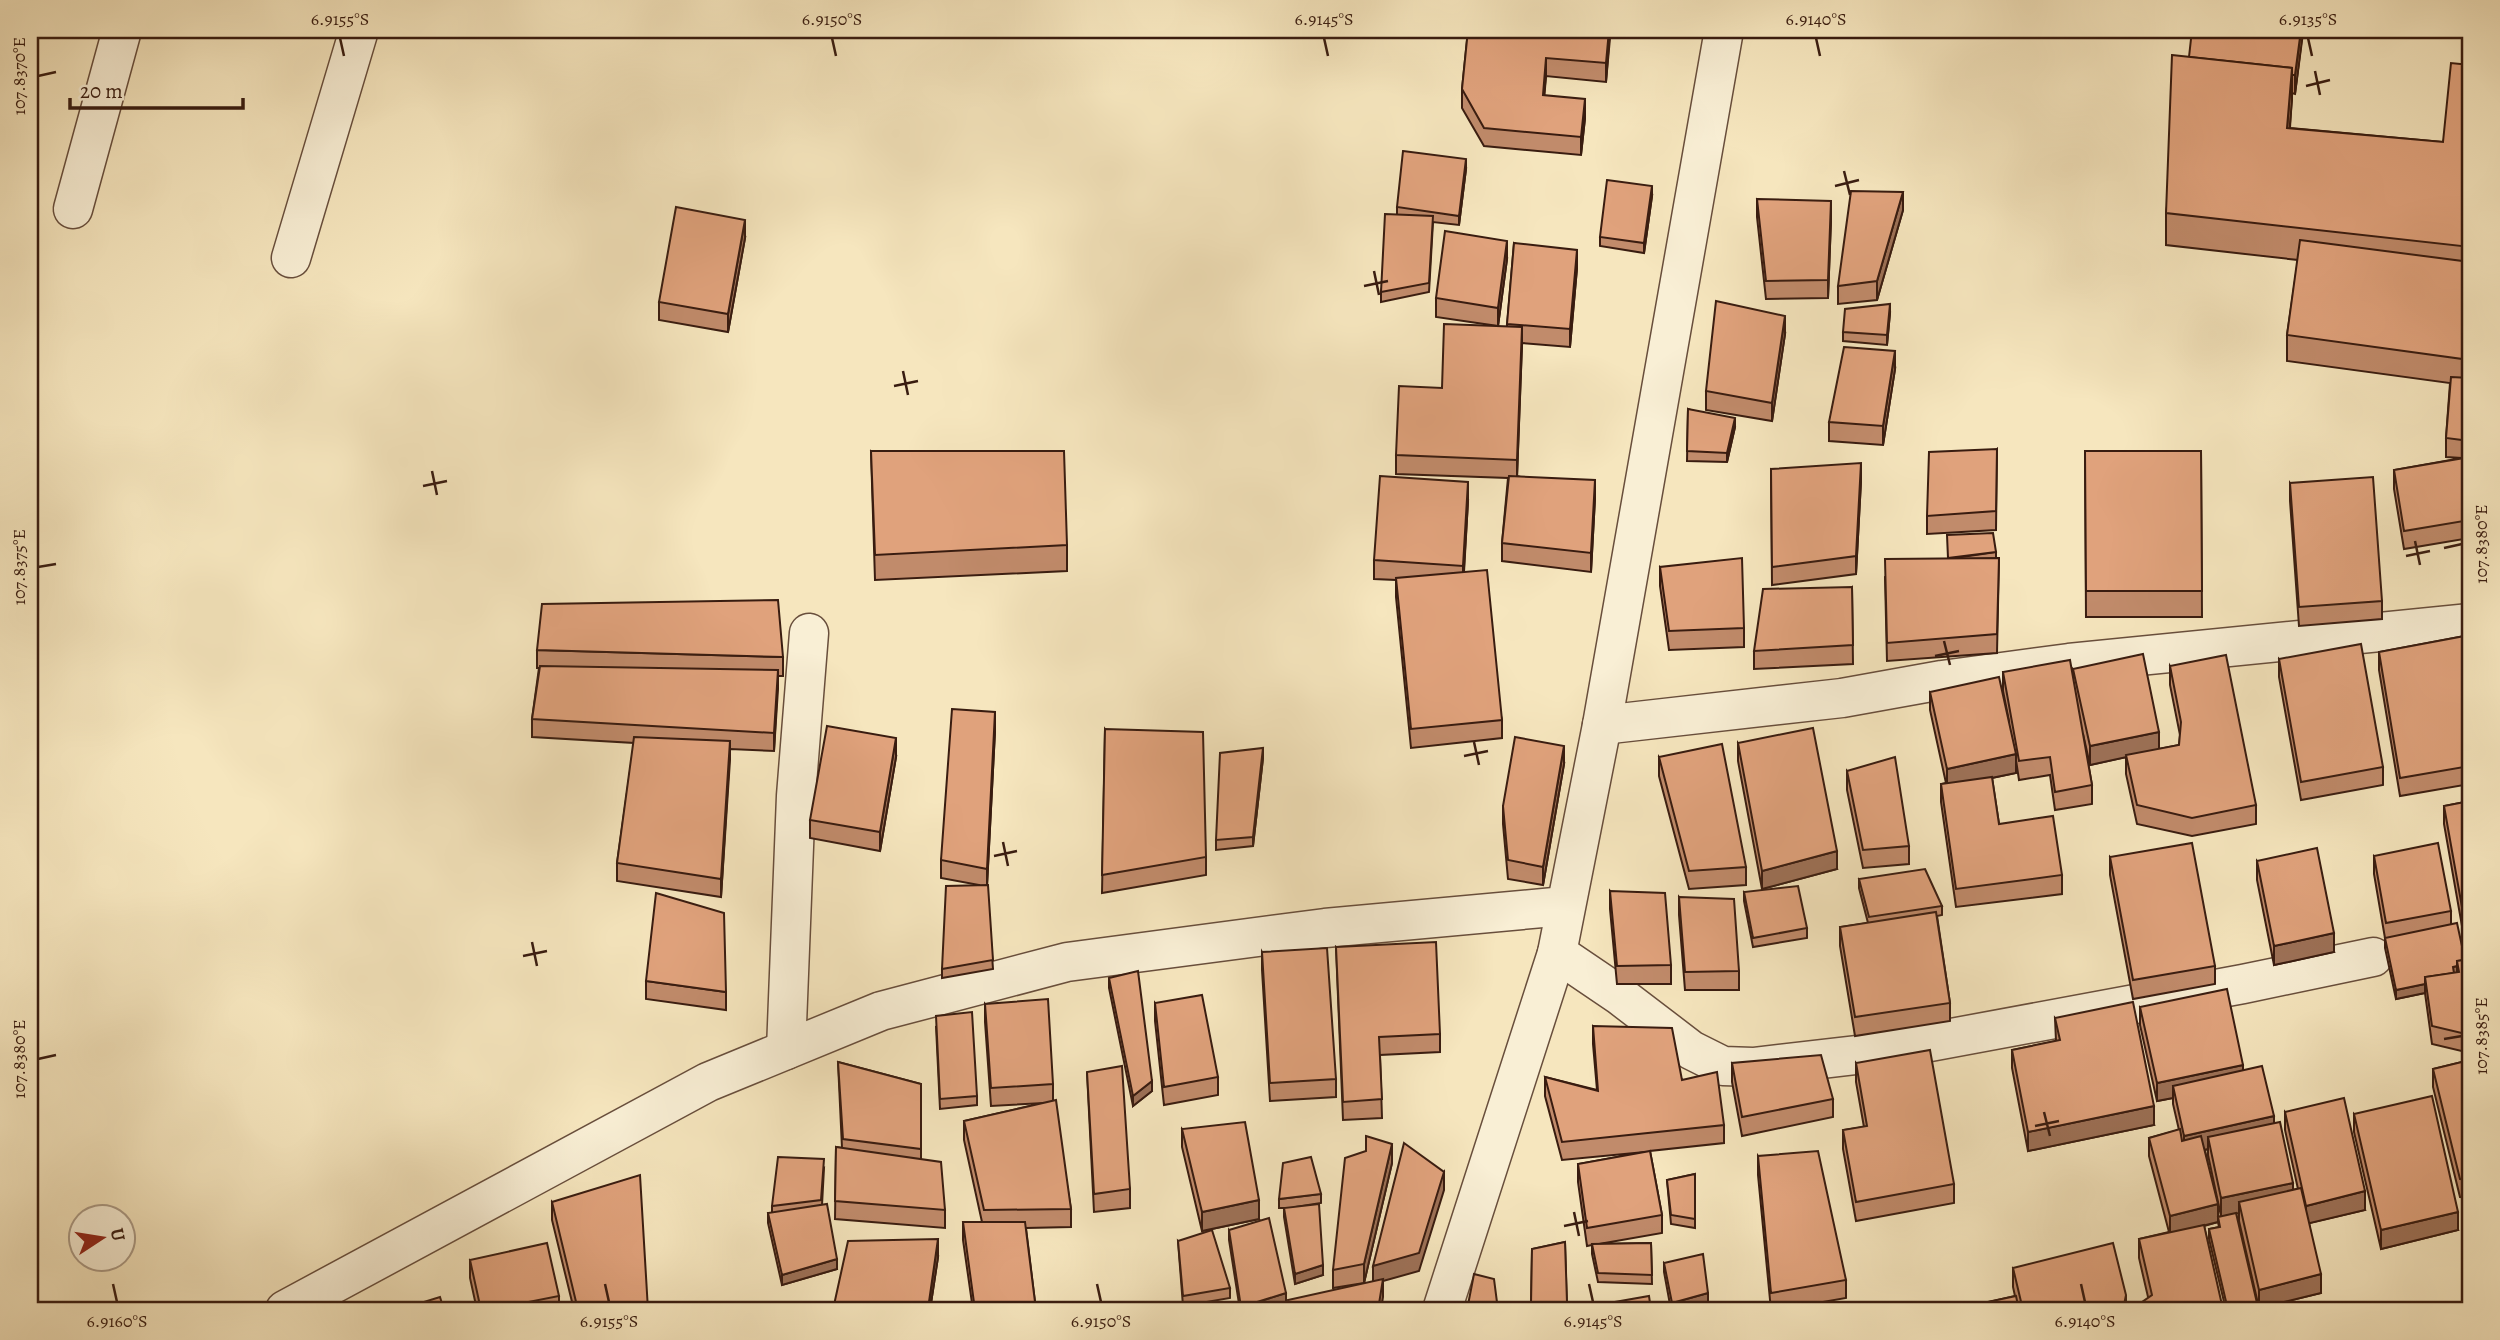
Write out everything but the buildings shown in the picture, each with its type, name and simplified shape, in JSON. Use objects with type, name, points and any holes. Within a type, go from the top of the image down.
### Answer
[{"type":"street","points":[[74,209],[122,30]]},
{"type":"street","points":[[290,258],[359,30]]},
{"type":"street","points":[[1442,1310],[1557,953],[1602,725],[1724,30]]},
{"type":"street","points":[[1602,725],[1842,698],[1942,680],[2069,663],[2470,623]]},
{"type":"street","points":[[786,1050],[796,796],[809,633]]},
{"type":"street","points":[[289,1309],[708,1082],[881,1011],[1067,962],[1325,928],[1565,906]]},
{"type":"street","points":[[1557,953],[1619,995],[1691,1050],[1723,1066],[1753,1068],[1865,1054],[2243,984],[2373,957]]}]
